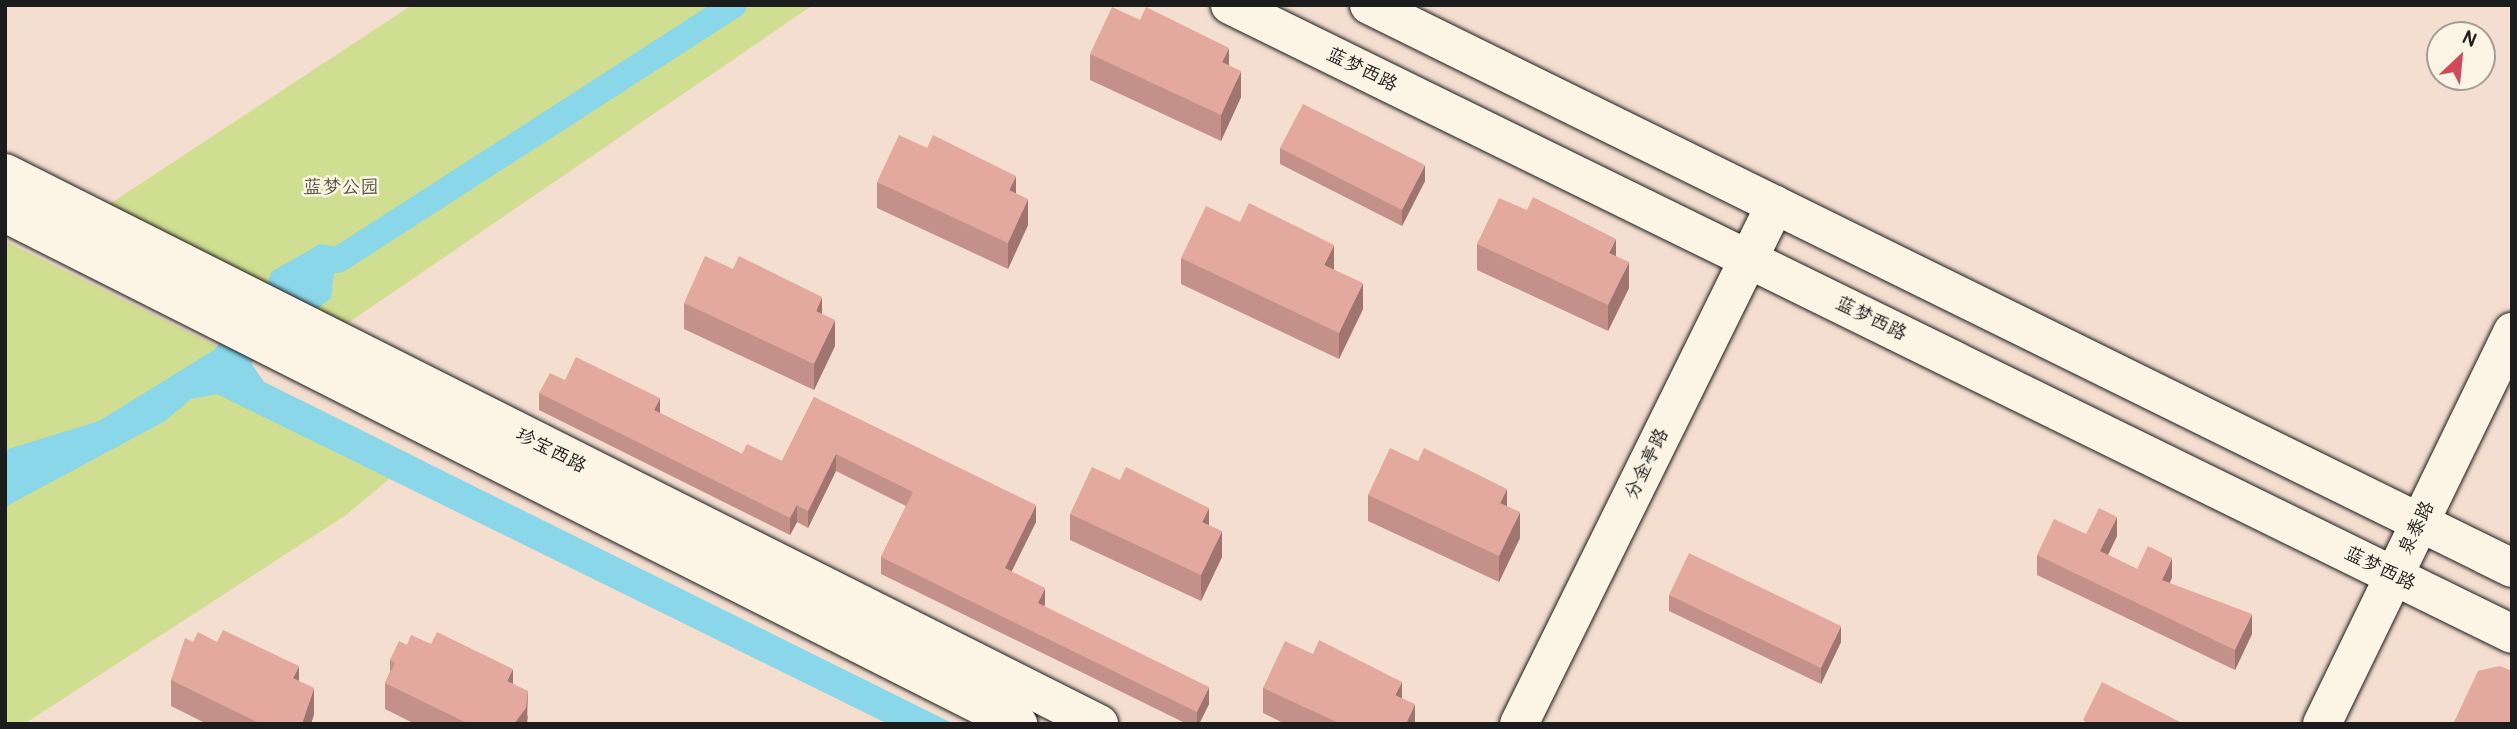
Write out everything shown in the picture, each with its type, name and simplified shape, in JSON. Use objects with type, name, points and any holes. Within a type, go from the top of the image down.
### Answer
[{"type":"street","name":"蓝梦西路","points":[[1230,5],[2512,634]]},
{"type":"street","points":[[1369,5],[2512,568]]},
{"type":"street","name":"珍宝西路","points":[[5,173],[228,307],[1018,724]]},
{"type":"street","name":"分金亭路","points":[[1519,724],[1775,205]]},
{"type":"street","name":"珍宝西路","points":[[5,213],[228,307]]},
{"type":"street","name":"泉泰路","points":[[2322,724],[2512,332]]},
{"type":"street","name":"珍宝西路","points":[[318,354],[1099,724]]},
{"type":"green space","name":"蓝梦公园","points":[[412,5],[813,5],[345,325],[105,207]]},
{"type":"green space","points":[[5,241],[250,363],[264,382],[416,457],[346,515],[24,724],[5,724]]},
{"type":"water","points":[[320,244],[337,247],[331,298],[251,363],[264,382],[954,724],[888,724],[217,394],[191,399],[165,421],[5,507],[5,450],[99,421],[214,350],[267,287],[271,272]]},
{"type":"building","points":[[1112,7],[1140,20],[1146,7],[1229,48],[1222,62],[1241,71],[1221,115],[1090,54]]},
{"type":"building","points":[[1303,104],[1425,165],[1402,210],[1280,148]]},
{"type":"building","points":[[899,135],[927,148],[933,135],[1016,176],[1009,190],[1028,199],[1008,243],[877,182]]},
{"type":"building","points":[[1533,197],[1616,239],[1609,253],[1629,262],[1608,305],[1477,244],[1499,198],[1527,210]]},
{"type":"building","points":[[1249,203],[1334,245],[1324,265],[1363,283],[1339,333],[1181,258],[1206,206],[1240,222]]},
{"type":"building","points":[[705,256],[733,269],[739,256],[822,297],[816,311],[835,320],[814,364],[684,303]]},
{"type":"building","points":[[576,357],[660,398],[654,410],[742,454],[747,444],[782,461],[814,397],[1036,505],[1005,568],[1045,588],[1038,603],[1209,687],[1197,712],[881,557],[913,492],[836,454],[808,511],[797,505],[790,518],[539,393],[550,373],[565,380]]},
{"type":"building","points":[[1390,448],[1418,461],[1424,448],[1507,489],[1500,503],[1520,512],[1499,556],[1368,495]]},
{"type":"building","points":[[1092,467],[1120,480],[1126,467],[1209,508],[1202,522],[1222,531],[1201,575],[1070,514]]},
{"type":"building","points":[[2099,508],[2117,517],[2100,551],[2137,569],[2148,546],[2172,558],[2162,580],[2252,614],[2235,650],[2037,555],[2054,519],[2086,534]]},
{"type":"building","points":[[1689,553],[1841,626],[1821,668],[1669,595]]},
{"type":"building","points":[[223,630],[299,666],[293,678],[314,688],[302,724],[261,724],[171,680],[185,638],[193,642],[198,632],[217,642]]},
{"type":"building","points":[[437,632],[513,669],[507,681],[528,691],[526,708],[514,724],[469,724],[385,683],[395,663],[390,660],[399,641],[407,645],[411,635],[431,644]]},
{"type":"building","points":[[1319,640],[1402,682],[1395,695],[1415,704],[1406,724],[1341,724],[1263,688],[1285,641],[1313,654]]},
{"type":"building","points":[[2500,666],[2512,671],[2512,724],[2453,724],[2478,671]]},
{"type":"building","points":[[2102,682],[2184,724],[2089,724],[2083,720]]},
{"type":"waterway","points":[[338,260],[734,5]]}]
